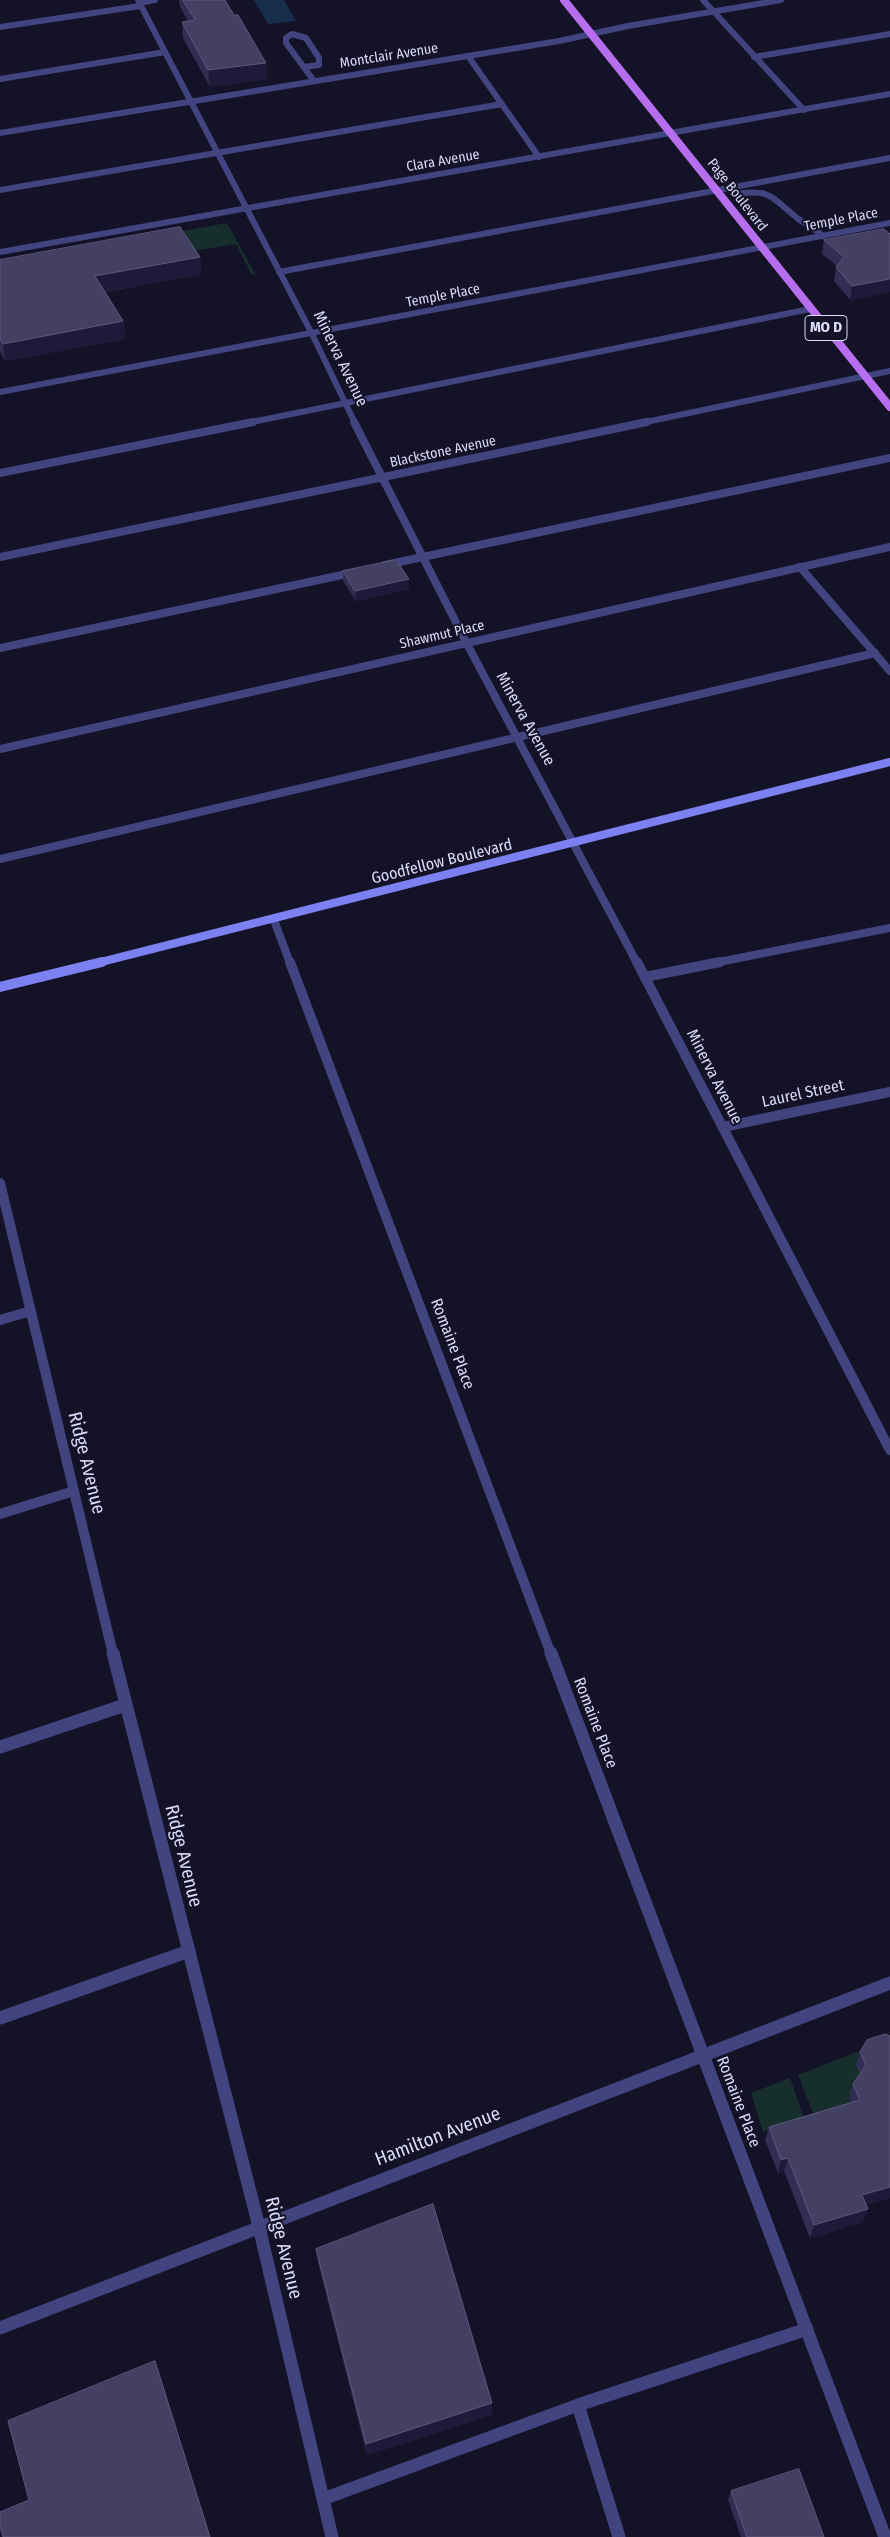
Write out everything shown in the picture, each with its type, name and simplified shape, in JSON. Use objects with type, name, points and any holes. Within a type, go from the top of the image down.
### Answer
[{"type":"main road","name":"Page Boulevard","points":[[564,0],[890,408]]},
{"type":"main road","name":"Goodfellow Boulevard","points":[[0,987],[274,920],[890,762]]},
{"type":"street","points":[[0,27],[155,0]]},
{"type":"street","points":[[703,0],[804,110]]},
{"type":"street","name":"Montclair Avenue","points":[[0,133],[468,56],[781,0]]},
{"type":"street","name":"Minerva Avenue","points":[[139,3],[312,334],[381,478],[466,642],[575,843],[890,1450]]},
{"type":"street","points":[[304,67],[319,65],[318,58],[306,38],[292,34],[286,38],[286,43],[314,81]]},
{"type":"street","points":[[754,57],[890,34]]},
{"type":"street","points":[[0,79],[165,52]]},
{"type":"street","points":[[468,56],[540,157]]},
{"type":"street","name":"Clara Avenue","points":[[0,252],[890,94]]},
{"type":"street","points":[[0,190],[502,104]]},
{"type":"street","points":[[279,272],[719,194],[890,158]]},
{"type":"street","points":[[719,194],[768,192],[776,196],[797,218],[813,227],[823,236]]},
{"type":"street","name":"Temple Place","points":[[0,392],[890,223]]},
{"type":"street","points":[[0,472],[810,309]]},
{"type":"street","name":"Blackstone Avenue","points":[[0,556],[890,371]]},
{"type":"street","points":[[374,568],[890,458]]},
{"type":"street","name":"Shawmut Place","points":[[0,748],[890,547]]},
{"type":"street","points":[[800,567],[890,671]]},
{"type":"street","points":[[0,648],[365,570]]},
{"type":"street","points":[[0,859],[875,653]]},
{"type":"street","name":"Romaine Place","points":[[274,920],[807,2329],[886,2532]]},
{"type":"street","points":[[645,977],[890,928]]},
{"type":"street","name":"Laurel Street","points":[[723,1126],[890,1092]]},
{"type":"street","name":"Ridge Avenue","points":[[0,1183],[125,1706],[259,2227],[332,2537]]},
{"type":"street","points":[[0,1320],[31,1312]]},
{"type":"street","points":[[0,1514],[74,1490]]},
{"type":"street","points":[[0,1746],[125,1706]]},
{"type":"street","points":[[0,2018],[189,1951]]},
{"type":"street","name":"Hamilton Avenue","points":[[0,2328],[890,1983]]},
{"type":"street","points":[[323,2499],[578,2405],[807,2329]]},
{"type":"street","points":[[578,2405],[619,2537]]},
{"type":"green space","points":[[227,223],[255,274],[252,275],[236,244],[186,252],[0,264]]},
{"type":"green space","points":[[890,2039],[853,2107],[815,2118],[798,2075]]},
{"type":"green space","points":[[790,2078],[805,2121],[763,2132],[751,2093]]},
{"type":"water","points":[[254,0],[284,0],[296,21],[268,24]]},
{"type":"building","points":[[183,0],[225,0],[234,15],[238,15],[266,63],[208,70],[182,22],[195,20]]},
{"type":"building","points":[[180,227],[200,257],[95,276],[123,321],[3,344],[0,339],[0,260]]},
{"type":"building","points":[[884,229],[890,234],[890,279],[852,286],[836,267],[844,257],[824,240]]},
{"type":"building","points":[[396,560],[409,579],[355,591],[343,571]]},
{"type":"building","points":[[886,2034],[890,2036],[890,2187],[862,2195],[868,2209],[814,2225],[788,2158],[781,2160],[769,2127],[860,2100],[853,2084],[866,2065],[860,2052],[867,2040]]},
{"type":"building","points":[[433,2204],[492,2403],[366,2444],[316,2249]]},
{"type":"building","points":[[155,2361],[210,2537],[3,2537],[0,2526],[0,2512],[29,2500],[8,2421]]},
{"type":"building","points":[[799,2469],[824,2537],[747,2537],[731,2491]]}]
